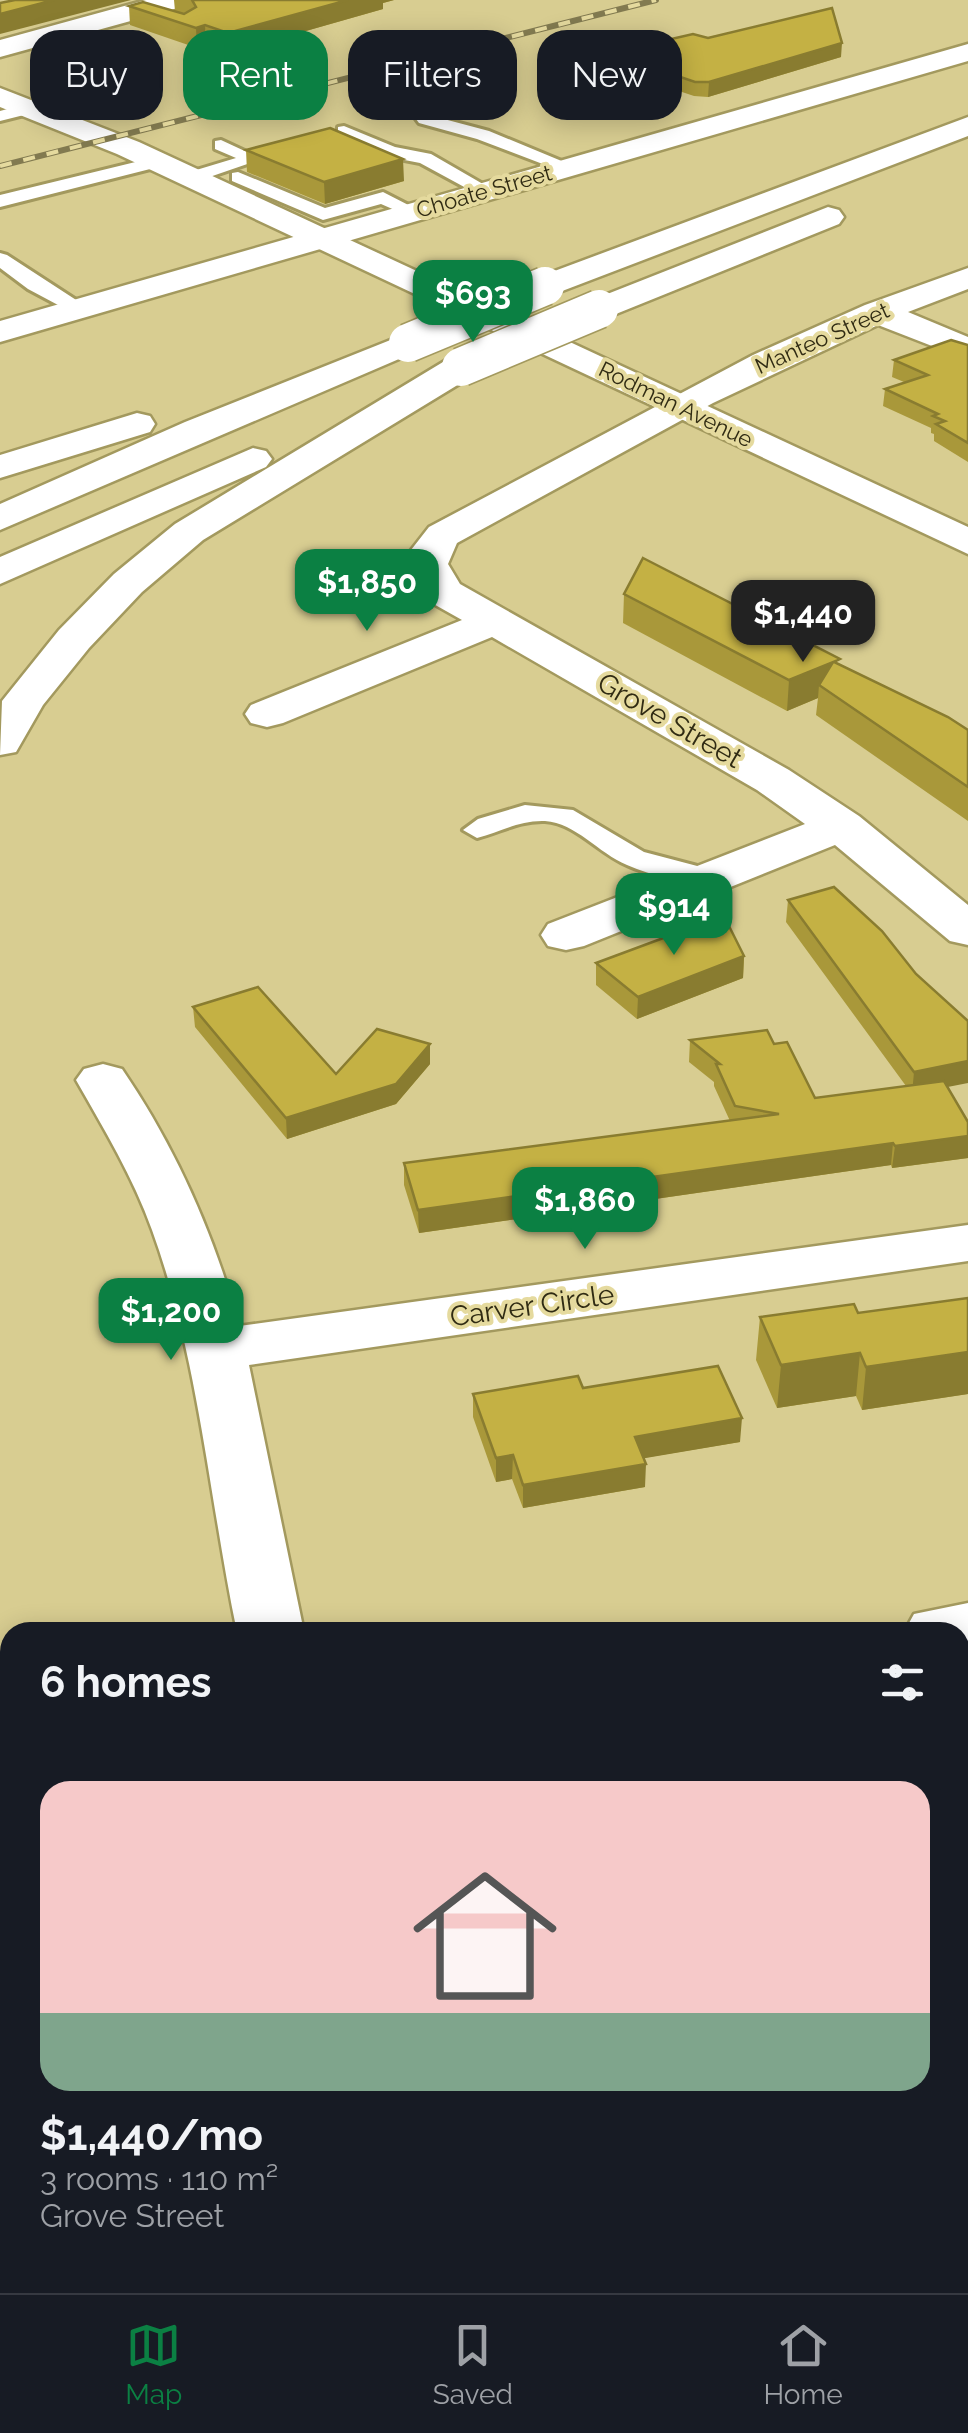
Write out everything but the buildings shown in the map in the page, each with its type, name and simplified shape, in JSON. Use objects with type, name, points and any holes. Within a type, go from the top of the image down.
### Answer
[{"type":"main road","points":[[0,49],[138,10],[173,10]]},
{"type":"main road","name":"Choate Street","points":[[0,332],[320,239],[432,190],[486,190],[968,52]]},
{"type":"main road","name":"Rodman Avenue","points":[[6,114],[156,162],[968,542]]},
{"type":"main road","points":[[0,518],[545,286],[968,126]]},
{"type":"main road","points":[[0,572],[461,367],[858,205]]},
{"type":"main road","name":"Manteo Street","points":[[680,407],[764,363],[877,312],[968,278]]},
{"type":"main road","points":[[877,312],[968,349]]},
{"type":"main road","points":[[0,467],[408,343]]},
{"type":"main road","points":[[0,742],[24,701],[74,639],[128,583],[189,532],[461,367]]},
{"type":"main road","name":"Grove Street","points":[[680,407],[443,534],[430,548],[425,563],[430,578],[445,592],[688,730],[842,826],[968,930]]},
{"type":"main road","points":[[267,714],[495,621]]},
{"type":"main road","points":[[566,935],[842,826]]},
{"type":"main road","points":[[102,1080],[149,1160],[188,1249],[214,1350],[268,1622]]},
{"type":"main road","name":"Carver Circle","points":[[214,1350],[968,1243]]},
{"type":"lane","points":[[429,120],[483,135],[567,167]]},
{"type":"lane","points":[[344,131],[390,152],[425,158],[432,190]]},
{"type":"lane","points":[[190,178],[253,159],[222,145]]},
{"type":"lane","points":[[0,201],[156,162]]},
{"type":"lane","points":[[238,177],[322,214],[432,190],[486,190]]},
{"type":"lane","points":[[0,258],[35,285],[80,309]]},
{"type":"lane","points":[[477,830],[498,819],[523,813],[561,817],[574,820],[634,858],[710,878]]},
{"type":"railway","points":[[0,166],[656,0]]}]
